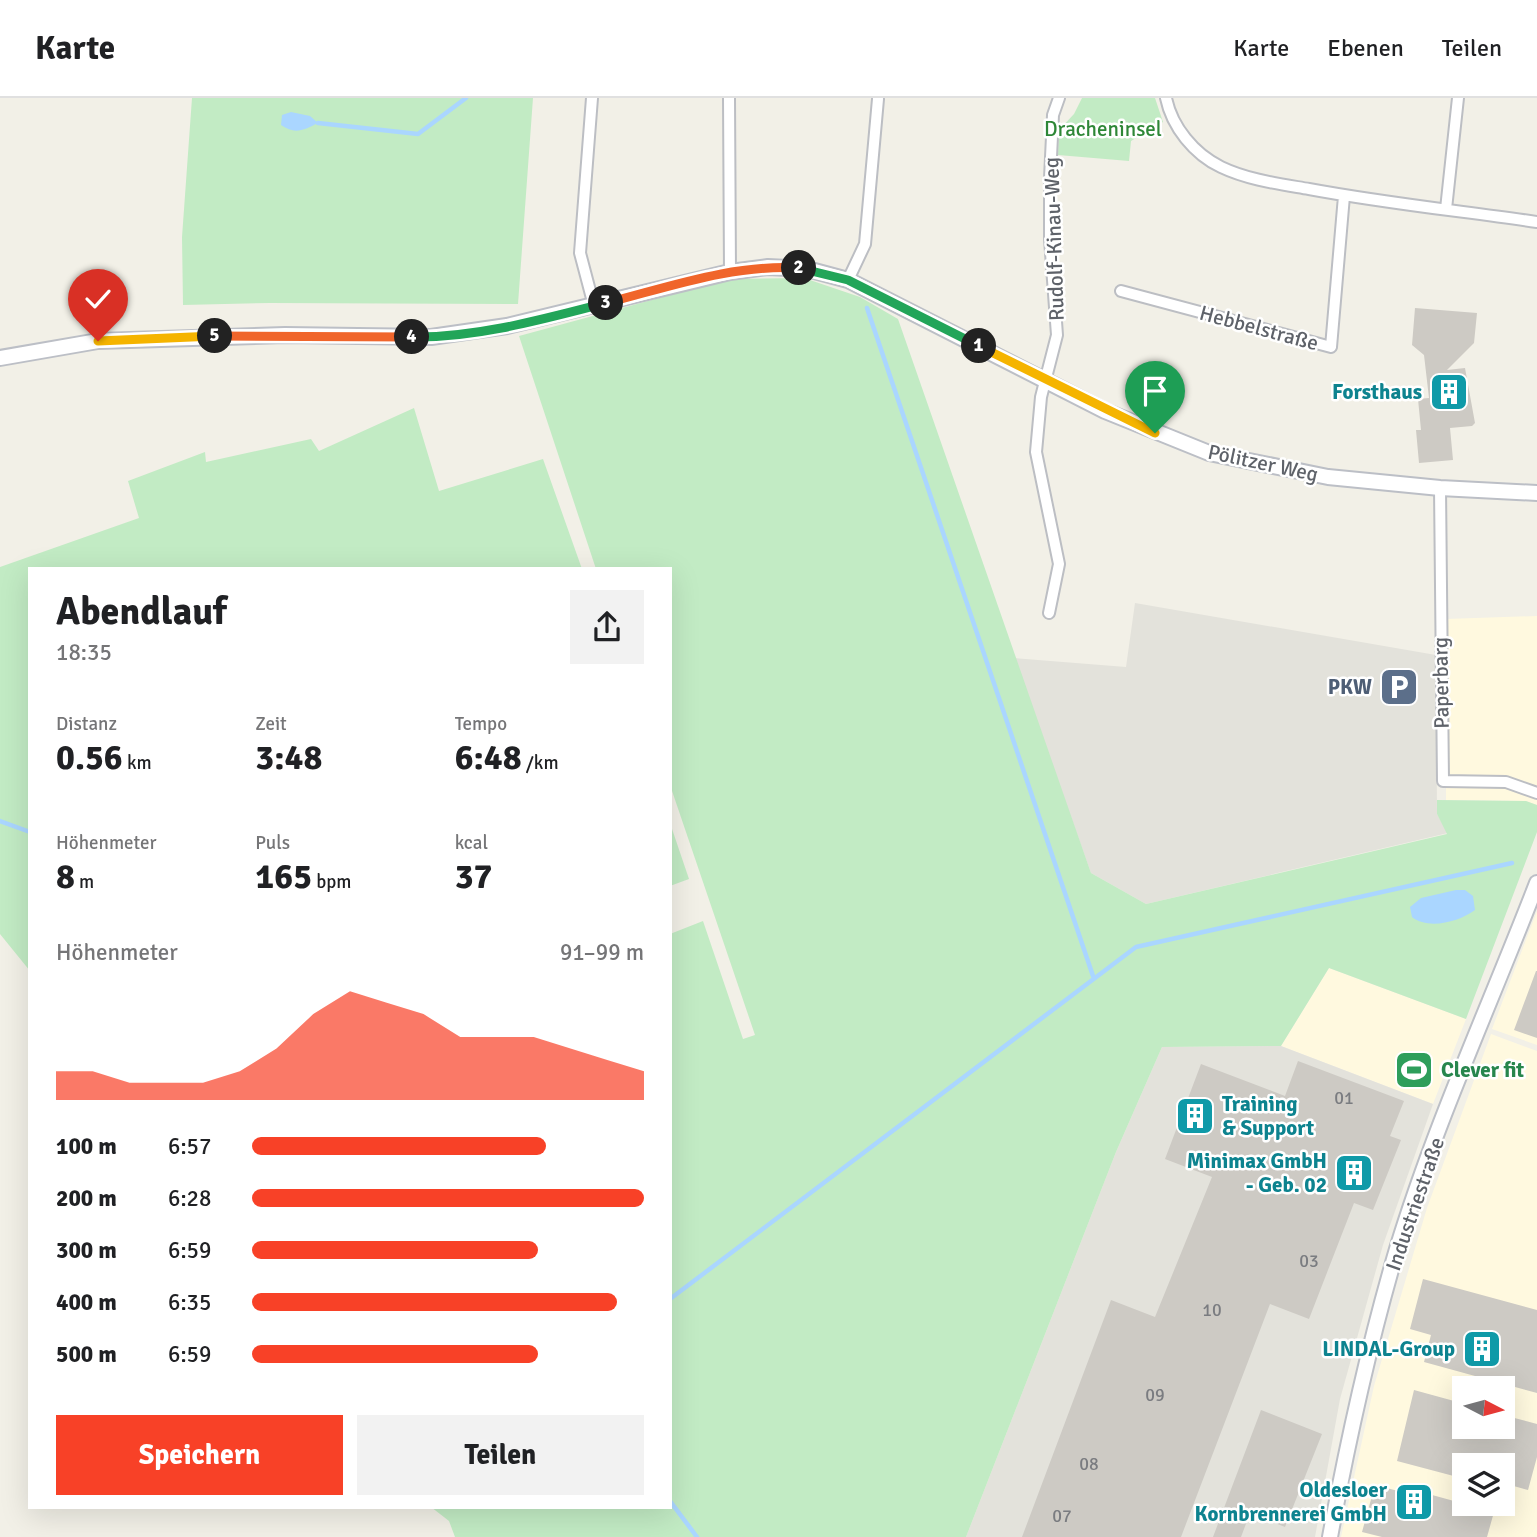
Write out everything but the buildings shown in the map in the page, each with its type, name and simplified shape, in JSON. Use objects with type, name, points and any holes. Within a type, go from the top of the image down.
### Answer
[{"type":"main road","name":"Pölitzer Weg","points":[[0,358],[98,341],[272,335],[431,337],[507,326],[730,272],[768,267],[807,269],[848,280],[1155,433],[1209,453],[1261,466],[1328,477],[1440,488],[1537,493]]},
{"type":"main road","name":"Industriestraße","points":[[1329,1537],[1356,1404],[1398,1248],[1462,1067],[1537,883]]},
{"type":"street","points":[[592,98],[580,253],[594,306]]},
{"type":"street","points":[[729,98],[730,272]]},
{"type":"street","name":"Rudolf-Kinau-Weg","points":[[1049,613],[1059,564],[1036,452],[1041,397],[1057,335],[1050,239],[1050,178],[1053,115],[1059,98]]},
{"type":"street","points":[[1166,98],[1177,127],[1192,145],[1221,167],[1261,180],[1344,196],[1537,222]]},
{"type":"street","points":[[1446,209],[1458,98]]},
{"type":"street","points":[[848,280],[865,244],[878,99]]},
{"type":"street","name":"Hebbelstraße","points":[[1121,292],[1331,347],[1344,196]]},
{"type":"street","name":"Paperbarg","points":[[1440,488],[1443,781],[1506,782],[1537,793]]},
{"type":"shaded area","points":[[1135,603],[1436,655],[1437,814],[1448,833],[1146,904],[1091,873],[1014,658],[1126,667]]},
{"type":"shaded area","points":[[1537,616],[1537,805],[1526,801],[1446,800],[1446,619]]},
{"type":"shaded area","points":[[1537,911],[1537,1045],[1492,1029]]},
{"type":"shaded area","points":[[1329,968],[1466,1019],[1433,1104],[1281,1046]]},
{"type":"shaded area","points":[[1491,1034],[1537,1051],[1537,1537],[1341,1537],[1374,1386],[1427,1208]]},
{"type":"shaded area","points":[[1281,1046],[1433,1104],[1383,1245],[1340,1399],[1315,1537],[966,1537],[1116,1152],[1162,1047]]},
{"type":"green space","points":[[192,98],[533,98],[518,304],[183,305],[182,237]]},
{"type":"green space","name":"Dracheninsel","points":[[1082,98],[1155,98],[1163,122],[1131,141],[1129,161],[1058,155],[1059,130],[1074,114]]},
{"type":"green space","points":[[804,278],[860,297],[898,319],[1091,873],[1146,904],[1447,834],[1437,814],[1437,800],[1526,801],[1537,805],[1537,832],[1466,1019],[1329,968],[1281,1046],[1162,1047],[1116,1152],[966,1537],[455,1537],[449,1521],[434,1509],[672,1509],[672,933],[703,921],[743,1039],[755,1035],[672,791],[672,567],[595,567],[519,336],[729,279]]},
{"type":"green space","points":[[414,408],[439,491],[543,459],[581,567],[28,567],[28,969],[0,934],[0,567],[139,518],[128,481],[205,452],[206,462],[311,439],[319,451]]},
{"type":"green space","points":[[672,829],[689,879],[672,885]]},
{"type":"water","points":[[291,112],[310,116],[318,123],[300,130],[286,128],[281,125],[282,115]]},
{"type":"water","points":[[1465,890],[1473,896],[1475,910],[1461,918],[1435,924],[1412,917],[1410,907],[1421,898]]},
{"type":"waterway","points":[[318,123],[418,134],[466,98]]},
{"type":"waterway","points":[[867,308],[1093,976]]},
{"type":"waterway","points":[[0,821],[28,831]]},
{"type":"waterway","points":[[672,1297],[1136,947],[1512,863]]},
{"type":"waterway","points":[[672,1504],[697,1537]]},
{"type":"place","name":"Forsthaus","points":[[1449,392]]},
{"type":"place","name":"PKW","points":[[1399,687]]},
{"type":"place","name":"Clever fit","points":[[1414,1070]]},
{"type":"place","name":"Training & Support","points":[[1195,1116]]},
{"type":"place","name":"Minimax GmbH - Geb. 02","points":[[1354,1173]]},
{"type":"place","name":"LINDAL-Group","points":[[1482,1349]]},
{"type":"place","name":"Oldesloer Kornbrennerei GmbH","points":[[1414,1502]]},
{"type":"route","points":[[98,341],[285,335],[431,337],[507,326],[730,272],[768,267],[807,269],[848,280],[1105,411],[1155,433]]}]
